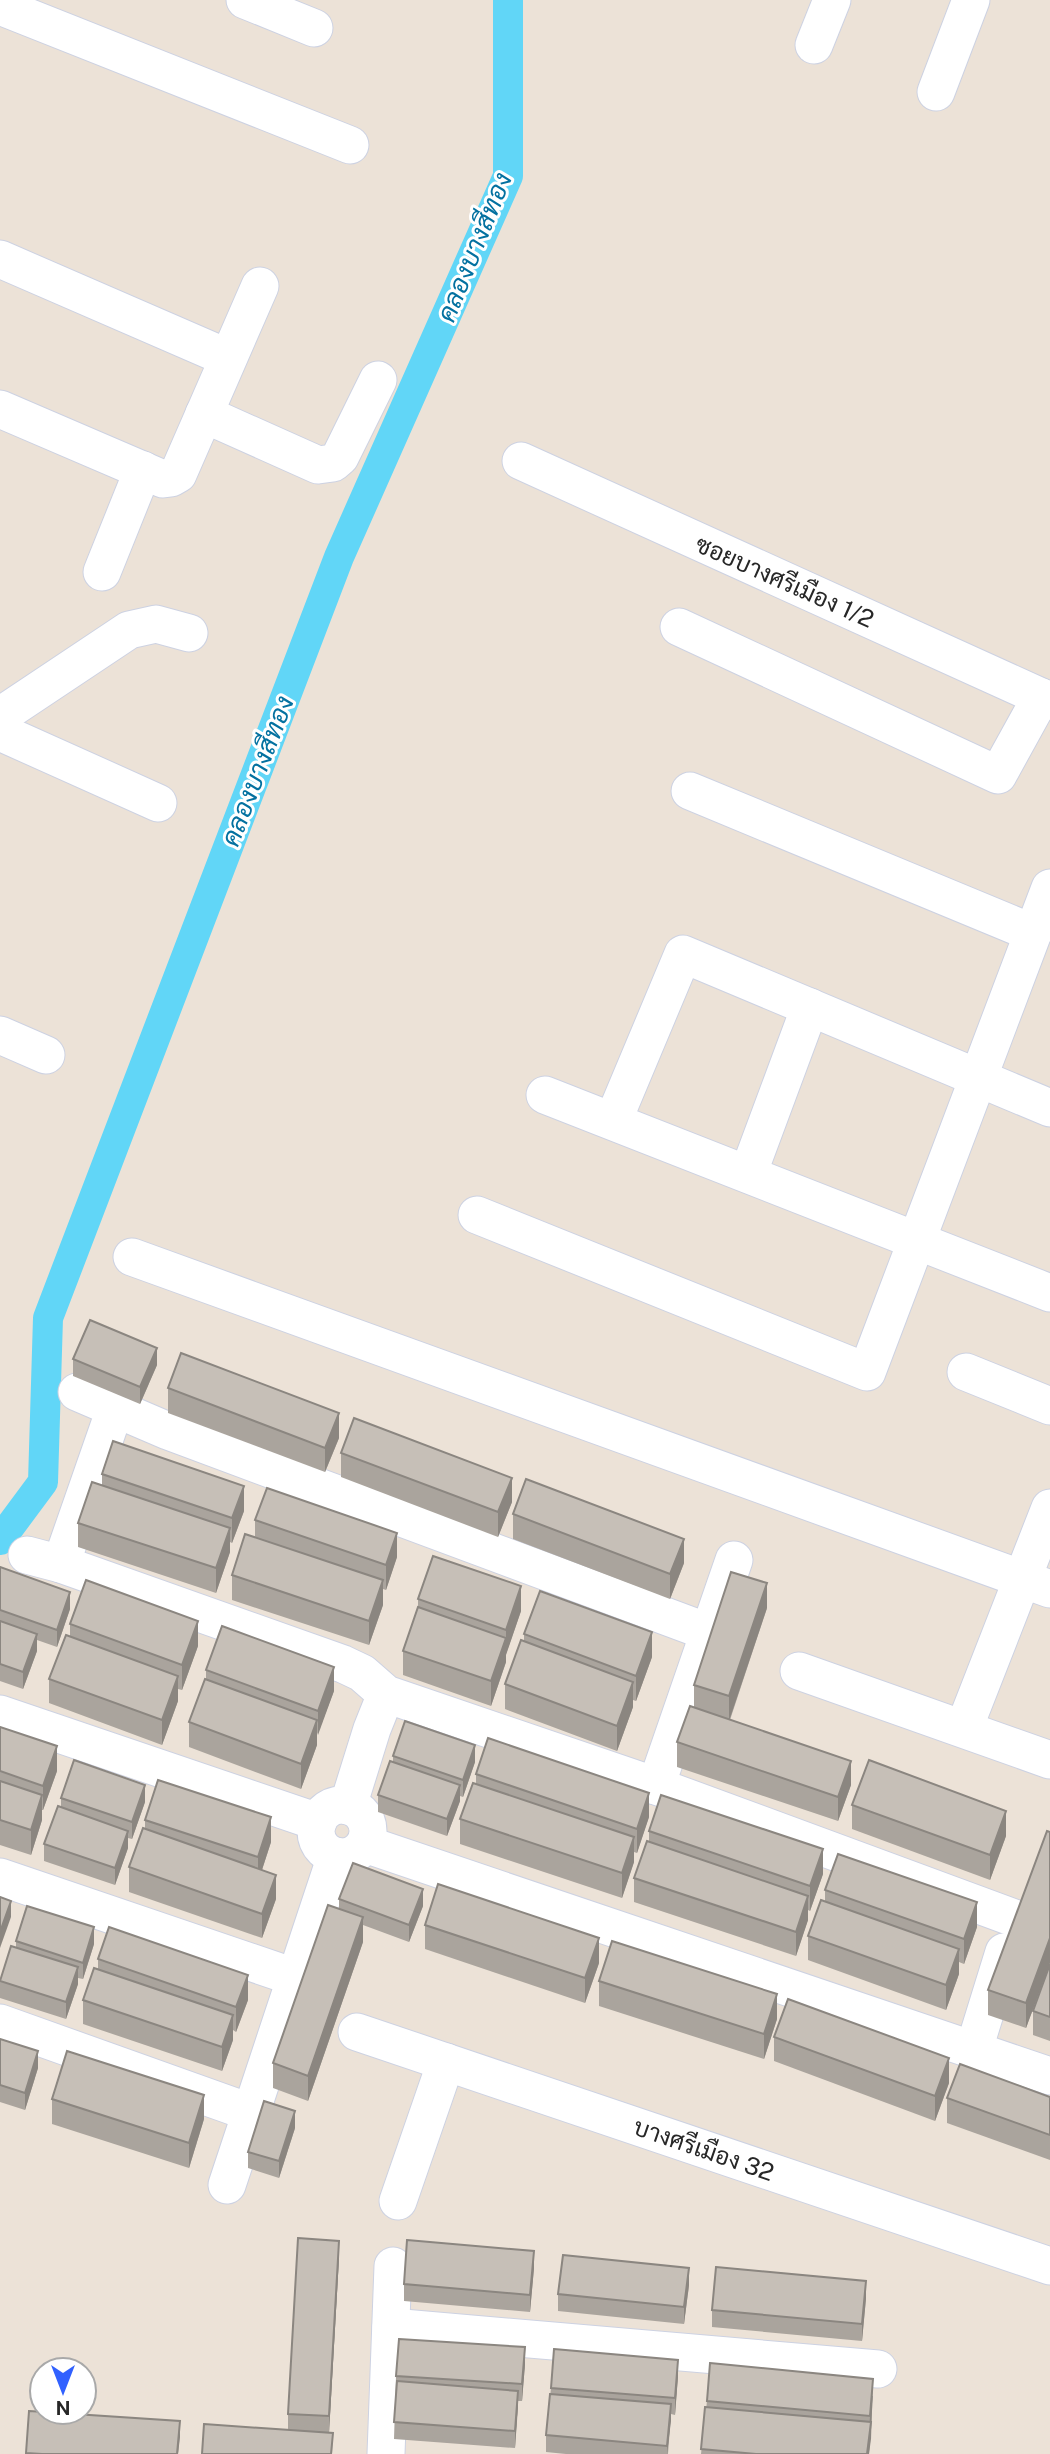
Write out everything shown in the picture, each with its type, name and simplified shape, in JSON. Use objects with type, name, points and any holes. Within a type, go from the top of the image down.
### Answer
[{"type":"street","points":[[245,0],[314,28]]},
{"type":"street","points":[[814,45],[832,0]]},
{"type":"street","points":[[936,92],[959,4]]},
{"type":"street","points":[[0,6],[350,145]]},
{"type":"street","points":[[0,259],[228,358]]},
{"type":"street","points":[[3,421],[163,479],[171,478],[178,474],[260,286]]},
{"type":"street","points":[[204,414],[318,465],[333,463],[340,457],[378,380]]},
{"type":"street","name":"ซอยบางศรีเมือง 1/2","points":[[520,461],[1046,699]]},
{"type":"street","points":[[102,572],[143,470]]},
{"type":"street","points":[[0,716],[129,630],[156,624],[189,633]]},
{"type":"street","points":[[679,627],[998,775],[1046,699]]},
{"type":"street","points":[[0,732],[158,803]]},
{"type":"street","points":[[690,791],[1033,933]]},
{"type":"street","points":[[477,1215],[867,1372],[1050,888]]},
{"type":"street","points":[[613,1121],[683,954],[1050,1108]]},
{"type":"street","points":[[748,1174],[810,1007]]},
{"type":"street","points":[[0,1035],[46,1055]]},
{"type":"street","points":[[545,1095],[1050,1293]]},
{"type":"street","points":[[132,1258],[1036,1584]]},
{"type":"street","points":[[966,1372],[1050,1406]]},
{"type":"street","points":[[77,1392],[181,1436],[708,1632]]},
{"type":"street","points":[[116,1409],[44,1560],[343,1664],[374,1681],[386,1694],[656,1786],[1014,1918]]},
{"type":"street","points":[[964,1728],[1036,1584],[1050,1508]]},
{"type":"street","points":[[656,1786],[734,1560]]},
{"type":"street","points":[[799,1671],[1050,1760]]},
{"type":"street","points":[[333,1814],[386,1694]]},
{"type":"street","points":[[0,1714],[333,1814],[364,1816],[368,1834],[351,1850],[297,1979],[228,2185]]},
{"type":"street","points":[[351,1850],[974,2049],[1050,2076]]},
{"type":"street","points":[[0,1877],[297,1979]]},
{"type":"street","points":[[974,2049],[1014,1918],[1028,1883]]},
{"type":"street","points":[[0,2023],[252,2113]]},
{"type":"street","name":"บางศรีเมือง 32","points":[[357,2032],[1050,2266]]},
{"type":"street","points":[[398,2201],[446,2062]]},
{"type":"street","points":[[386,2454],[393,2266]]},
{"type":"street","points":[[391,2328],[878,2369]]},
{"type":"building","points":[[90,1320],[157,1348],[140,1387],[73,1359]]},
{"type":"building","points":[[181,1353],[339,1413],[325,1448],[168,1388]]},
{"type":"building","points":[[354,1418],[512,1478],[498,1512],[341,1453]]},
{"type":"building","points":[[113,1441],[244,1486],[232,1518],[102,1474]]},
{"type":"building","points":[[526,1479],[684,1539],[670,1574],[513,1514]]},
{"type":"building","points":[[92,1482],[230,1528],[216,1568],[78,1523]]},
{"type":"building","points":[[267,1488],[397,1533],[386,1565],[255,1520]]},
{"type":"building","points":[[245,1534],[383,1580],[369,1621],[232,1575]]},
{"type":"building","points":[[433,1556],[521,1586],[506,1630],[418,1599]]},
{"type":"building","points":[[0,1567],[70,1592],[57,1630],[0,1610]]},
{"type":"building","points":[[731,1572],[767,1583],[729,1696],[694,1685]]},
{"type":"building","points":[[86,1580],[198,1621],[182,1665],[70,1624]]},
{"type":"building","points":[[540,1591],[652,1632],[636,1676],[524,1634]]},
{"type":"building","points":[[418,1607],[506,1638],[491,1681],[403,1651]]},
{"type":"building","points":[[0,1621],[37,1634],[23,1672],[0,1664]]},
{"type":"building","points":[[222,1626],[334,1667],[318,1711],[206,1670]]},
{"type":"building","points":[[66,1635],[178,1676],[162,1720],[49,1679]]},
{"type":"building","points":[[521,1640],[633,1682],[617,1726],[505,1684]]},
{"type":"building","points":[[205,1679],[317,1720],[301,1764],[189,1722]]},
{"type":"building","points":[[690,1706],[851,1761],[838,1797],[677,1742]]},
{"type":"building","points":[[405,1721],[475,1745],[463,1780],[393,1756]]},
{"type":"building","points":[[0,1727],[57,1746],[43,1786],[0,1771]]},
{"type":"building","points":[[488,1738],[649,1793],[637,1829],[476,1774]]},
{"type":"building","points":[[74,1760],[145,1785],[132,1822],[61,1798]]},
{"type":"building","points":[[869,1760],[1006,1811],[990,1855],[852,1805]]},
{"type":"building","points":[[390,1761],[460,1785],[447,1819],[378,1795]]},
{"type":"building","points":[[158,1780],[271,1817],[258,1857],[145,1820]]},
{"type":"building","points":[[0,1781],[42,1795],[31,1830],[0,1820]]},
{"type":"building","points":[[473,1783],[634,1837],[622,1873],[460,1819]]},
{"type":"building","points":[[661,1795],[823,1849],[810,1886],[649,1831]]},
{"type":"building","points":[[58,1806],[128,1831],[115,1868],[44,1844]]},
{"type":"building","points":[[143,1828],[276,1875],[262,1914],[129,1867]]},
{"type":"building","points":[[1047,1831],[1050,1832],[1050,1938],[1026,2003],[988,1990]]},
{"type":"building","points":[[647,1841],[808,1896],[796,1932],[634,1878]]},
{"type":"building","points":[[838,1854],[977,1902],[964,1939],[825,1890]]},
{"type":"building","points":[[353,1863],[423,1889],[409,1925],[339,1899]]},
{"type":"building","points":[[438,1884],[599,1938],[585,1978],[425,1925]]},
{"type":"building","points":[[0,1897],[11,1901],[0,1932]]},
{"type":"building","points":[[821,1900],[959,1949],[946,1985],[808,1936]]},
{"type":"building","points":[[328,1905],[363,1917],[308,2076],[273,2063]]},
{"type":"building","points":[[27,1906],[94,1927],[83,1963],[16,1941]]},
{"type":"building","points":[[109,1927],[248,1975],[236,2007],[98,1959]]},
{"type":"building","points":[[612,1941],[777,1994],[764,2034],[599,1981]]},
{"type":"building","points":[[11,1946],[78,1967],[66,2002],[0,1981]]},
{"type":"building","points":[[1050,1964],[1050,2017],[1033,2011]]},
{"type":"building","points":[[94,1968],[233,2015],[222,2047],[83,2000]]},
{"type":"building","points":[[788,1999],[949,2058],[935,2096],[774,2037]]},
{"type":"building","points":[[0,2039],[38,2051],[25,2093],[0,2085]]},
{"type":"building","points":[[67,2051],[204,2095],[189,2143],[52,2099]]},
{"type":"building","points":[[960,2064],[1050,2097],[1050,2135],[947,2098]]},
{"type":"building","points":[[264,2101],[295,2111],[279,2161],[248,2152]]},
{"type":"building","points":[[298,2238],[339,2241],[329,2416],[288,2414]]},
{"type":"building","points":[[407,2240],[534,2251],[530,2295],[404,2284]]},
{"type":"building","points":[[563,2255],[689,2268],[684,2307],[558,2294]]},
{"type":"building","points":[[716,2267],[866,2281],[862,2324],[712,2310]]},
{"type":"building","points":[[399,2339],[525,2347],[522,2384],[396,2376]]},
{"type":"building","points":[[554,2349],[678,2360],[675,2398],[551,2388]]},
{"type":"building","points":[[710,2363],[873,2379],[870,2416],[707,2401]]},
{"type":"building","points":[[397,2381],[518,2391],[515,2431],[394,2422]]},
{"type":"building","points":[[550,2394],[671,2404],[667,2446],[546,2435]]},
{"type":"building","points":[[705,2407],[871,2422],[867,2454],[756,2454],[701,2449]]},
{"type":"building","points":[[98,2416],[180,2421],[177,2454],[26,2453],[28,2425],[98,2426]]},
{"type":"building","points":[[204,2424],[333,2433],[331,2454],[202,2454]]},
{"type":"waterway","name":"คลองบางสีทอง","points":[[0,1540],[43,1482],[48,1318],[339,557],[508,176],[508,0]]}]
